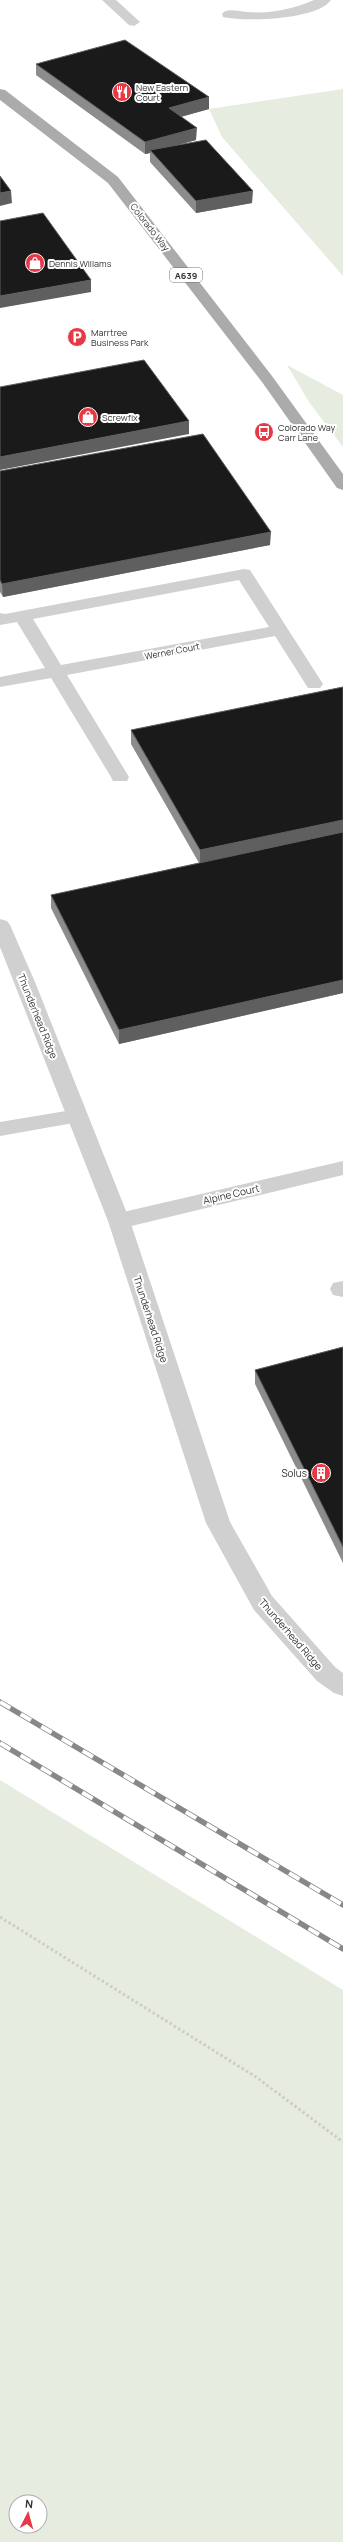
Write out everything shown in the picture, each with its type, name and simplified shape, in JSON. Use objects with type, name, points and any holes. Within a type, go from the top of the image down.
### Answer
[{"type":"main road","name":"Colorado Way","points":[[0,93],[113,180],[267,379],[343,485]]},
{"type":"street","points":[[108,0],[134,22]]},
{"type":"street","points":[[228,14],[248,17],[272,17],[289,14],[325,0]]},
{"type":"street","points":[[0,618],[2,620],[244,574],[314,684]]},
{"type":"street","points":[[22,616],[120,777]]},
{"type":"street","name":"Werner Court","points":[[0,682],[56,673],[281,630]]},
{"type":"street","name":"Thunderhead Ridge","points":[[0,925],[25,982],[119,1221],[218,1522],[263,1603],[326,1674],[343,1686]]},
{"type":"street","points":[[0,1129],[78,1116]]},
{"type":"street","name":"Alpine Court","points":[[119,1221],[343,1168]]},
{"type":"path","points":[[0,1917],[256,2077],[343,2142]]},
{"type":"shaded area","points":[[343,89],[343,276],[222,137],[209,109]]},
{"type":"shaded area","points":[[287,365],[343,395],[343,447],[309,402]]},
{"type":"shaded area","points":[[0,1780],[343,1990],[343,2542],[0,2542]]},
{"type":"building","name":"New Eastern Court","points":[[125,40],[209,97],[169,108],[197,128],[145,142],[36,64]]},
{"type":"building","points":[[206,140],[253,191],[196,201],[150,150]]},
{"type":"building","points":[[0,176],[11,191],[0,193]]},
{"type":"building","name":"Dennis Willams","points":[[43,213],[91,280],[0,296],[0,221]]},
{"type":"building","name":"Screwfix","points":[[144,360],[189,421],[0,457],[0,387]]},
{"type":"building","points":[[203,434],[271,532],[2,584],[0,580],[0,471]]},
{"type":"building","points":[[343,687],[343,820],[200,850],[131,730]]},
{"type":"building","points":[[343,832],[343,980],[119,1030],[51,895]]},
{"type":"building","name":"Solus","points":[[343,1347],[343,1547],[255,1370]]},
{"type":"railway","points":[[0,1702],[343,1905]]},
{"type":"railway","points":[[0,1743],[343,1949]]},
{"type":"place","name":"New Eastern Court","points":[[122,92]]},
{"type":"place","name":"Dennis Willams","points":[[35,263]]},
{"type":"place","name":"Marrtree Business Park","points":[[77,337]]},
{"type":"place","name":"Screwfix","points":[[88,417]]},
{"type":"place","name":"Colorado Way Carr Lane","points":[[264,432]]},
{"type":"place","name":"Solus","points":[[321,1473]]}]
